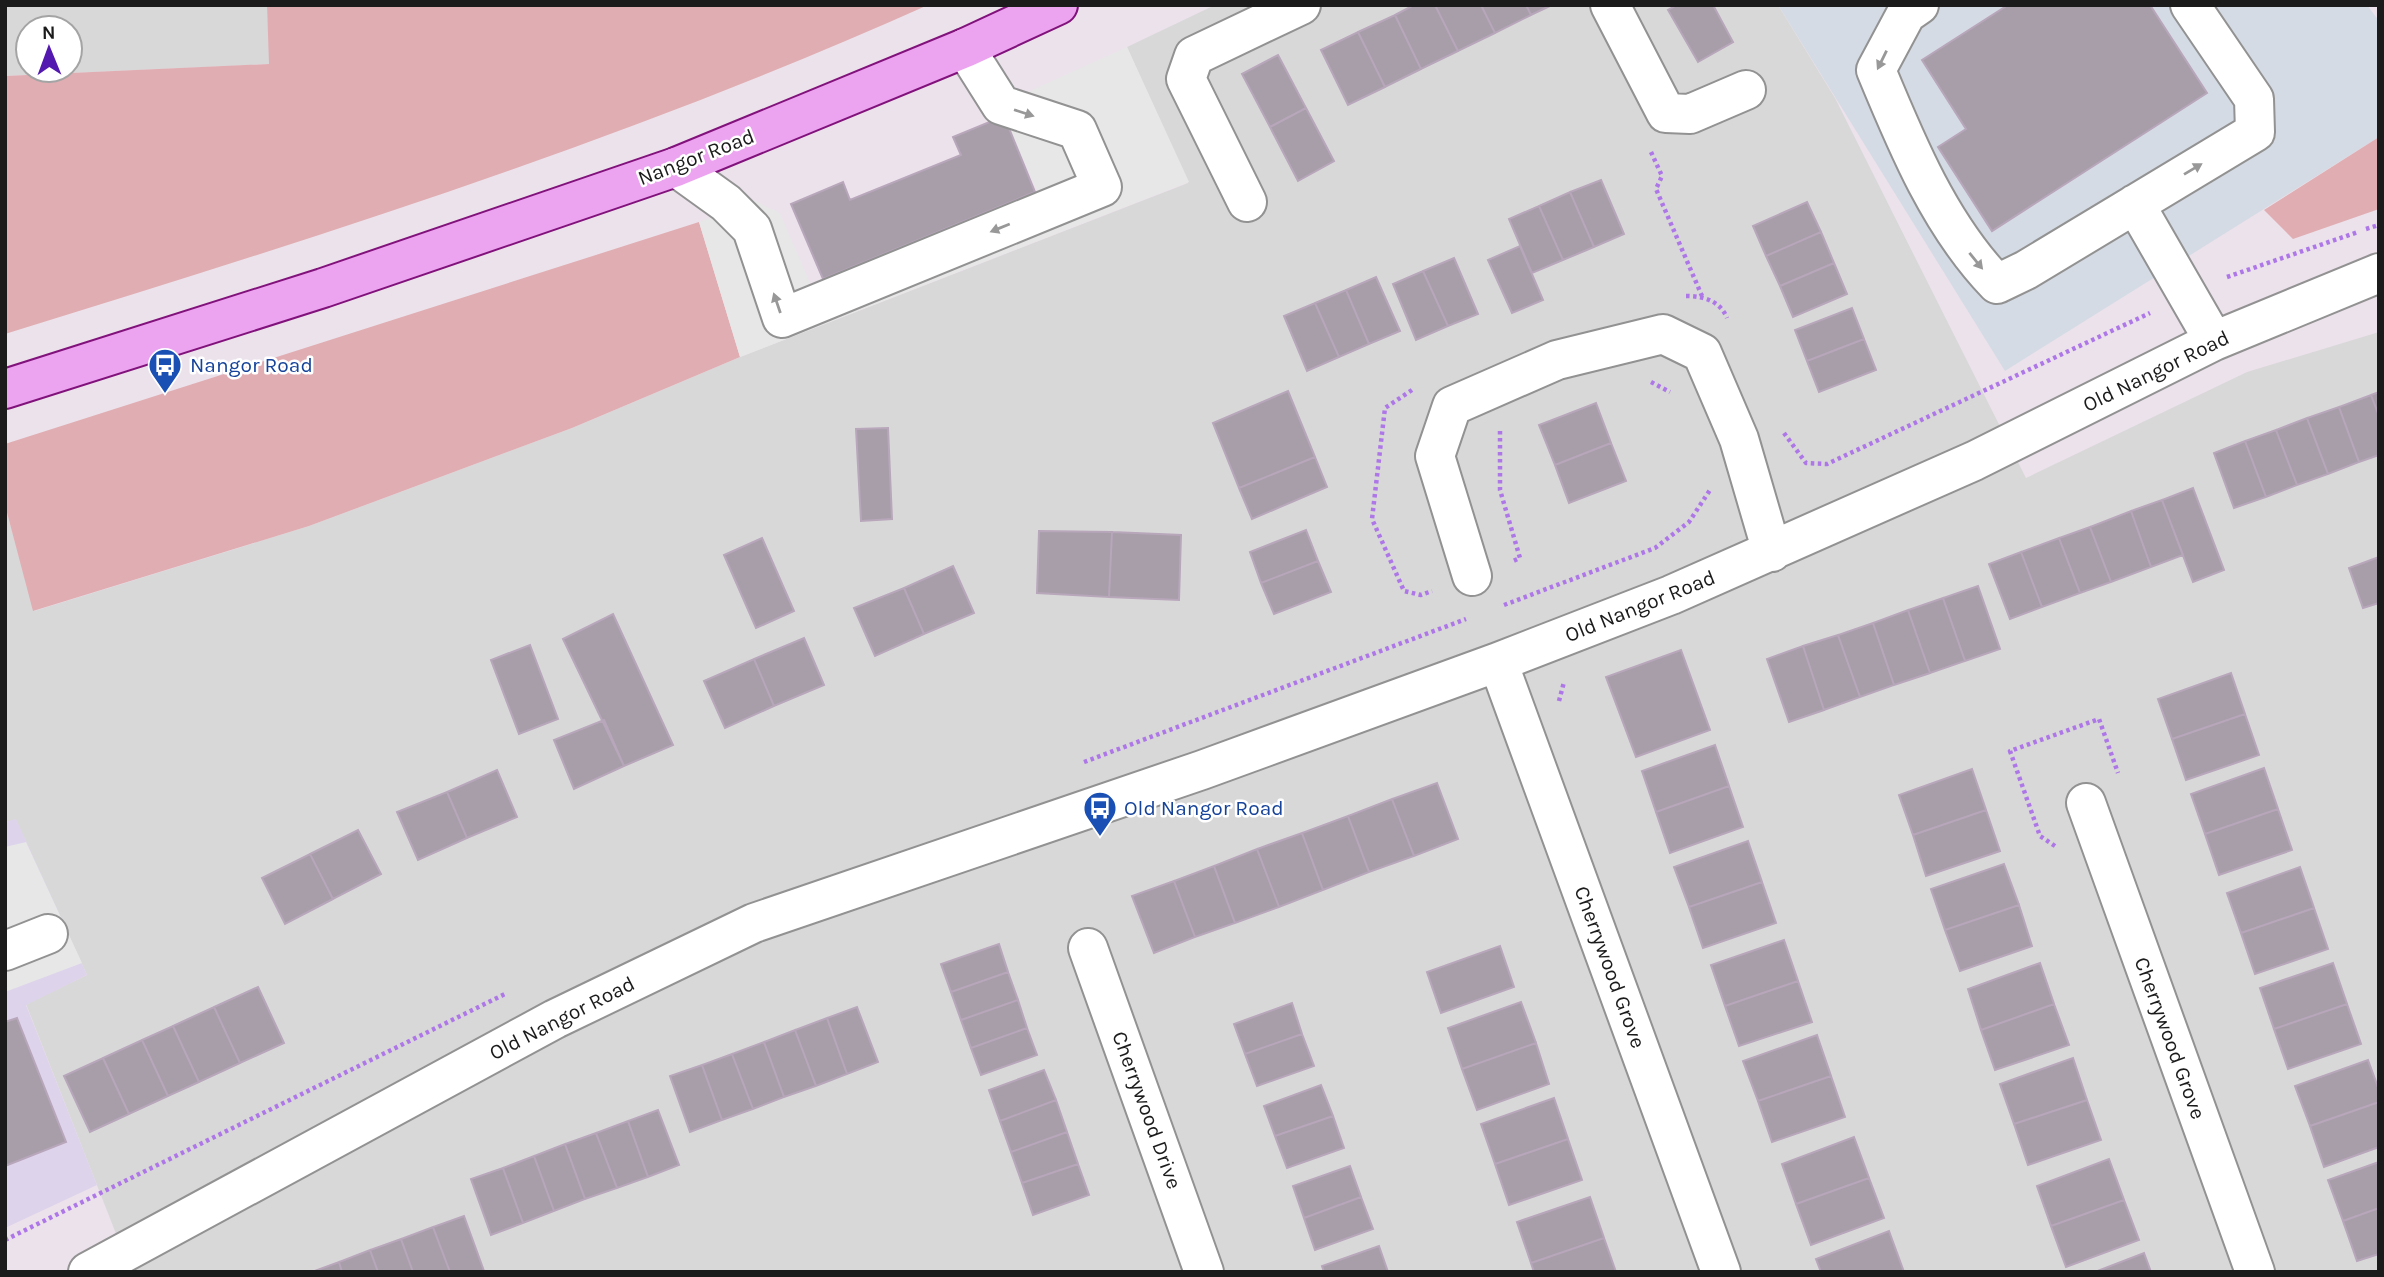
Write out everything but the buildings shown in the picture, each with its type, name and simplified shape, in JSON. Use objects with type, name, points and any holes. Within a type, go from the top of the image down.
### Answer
[{"type":"main road","name":"Nangor Road","points":[[5,389],[323,288],[676,167],[965,48],[1058,5]]},
{"type":"street","points":[[1247,202],[1186,79],[1194,56],[1301,5]]},
{"type":"street","points":[[1610,5],[1666,113],[1690,114],[1746,90]]},
{"type":"street","points":[[1919,5],[1906,14],[1876,70],[1911,156],[1973,260],[1997,284],[2255,132],[2254,99],[2190,5]]},
{"type":"street","points":[[676,167],[726,203],[752,229],[782,318],[1102,187],[1077,130],[1001,106],[965,48]]},
{"type":"street","points":[[2135,204],[2214,341]]},
{"type":"street","name":"Old Nangor Road","points":[[88,1272],[555,1019],[754,923],[1202,770],[1498,662],[1772,552],[1974,461],[2214,341],[2379,273]]},
{"type":"street","points":[[1472,576],[1435,456],[1452,406],[1557,360],[1663,334],[1702,353],[1739,439],[1772,552]]},
{"type":"street","name":"Cherrywood Grove","points":[[1498,662],[1721,1272]]},
{"type":"street","name":"Cherrywood Grove","points":[[2085,803],[2255,1272]]},
{"type":"street","points":[[5,951],[48,933]]},
{"type":"street","name":"Cherrywood Drive","points":[[1088,948],[1204,1272]]},
{"type":"path","points":[[1783,430],[1806,463],[1827,464],[2237,272],[2379,225]]},
{"type":"path","points":[[1678,296],[1702,296],[1723,308],[1728,321]]},
{"type":"path","points":[[1645,380],[1669,390],[1675,400]]},
{"type":"path","points":[[1415,388],[1385,408],[1371,519],[1404,591],[1421,595],[1520,558],[1500,491],[1500,428]]},
{"type":"path","points":[[1501,606],[1655,548],[1689,522],[1711,488]]},
{"type":"path","points":[[1075,765],[1475,616]]},
{"type":"path","points":[[5,1240],[509,992]]},
{"type":"shaded area","points":[[5,5],[267,5],[270,64],[84,72],[84,14],[14,14],[14,76],[5,76]]},
{"type":"shaded area","points":[[267,5],[928,5],[816,54],[587,143],[355,223],[5,334],[5,76],[14,76],[14,84],[84,84],[84,72],[269,64]]},
{"type":"shaded area","points":[[1215,5],[1778,5],[1835,98],[2026,478],[2247,372],[2379,332],[2379,1272],[131,1272],[26,1004],[87,975],[16,820],[5,822],[5,505],[34,611],[309,526],[572,428],[740,357],[1188,183],[1127,47]]},
{"type":"shaded area","points":[[1778,5],[2367,5],[2379,21],[2379,137],[2005,371]]},
{"type":"shaded area","points":[[1127,47],[1189,182],[740,357],[699,222],[753,200],[780,213],[815,295],[1042,202],[1004,116],[981,113]]},
{"type":"shaded area","points":[[2379,137],[2379,209],[2293,239],[2264,210]]},
{"type":"shaded area","points":[[699,222],[740,357],[572,428],[309,526],[33,611],[5,505],[5,444]]},
{"type":"shaded area","points":[[16,819],[87,975],[26,1005],[97,1185],[5,1228],[5,822]]},
{"type":"shaded area","points":[[26,842],[82,963],[5,992],[5,847]]},
{"type":"place","name":"Nangor Road","points":[[165,395]]},
{"type":"place","name":"Old Nangor Road","points":[[1100,838]]}]
